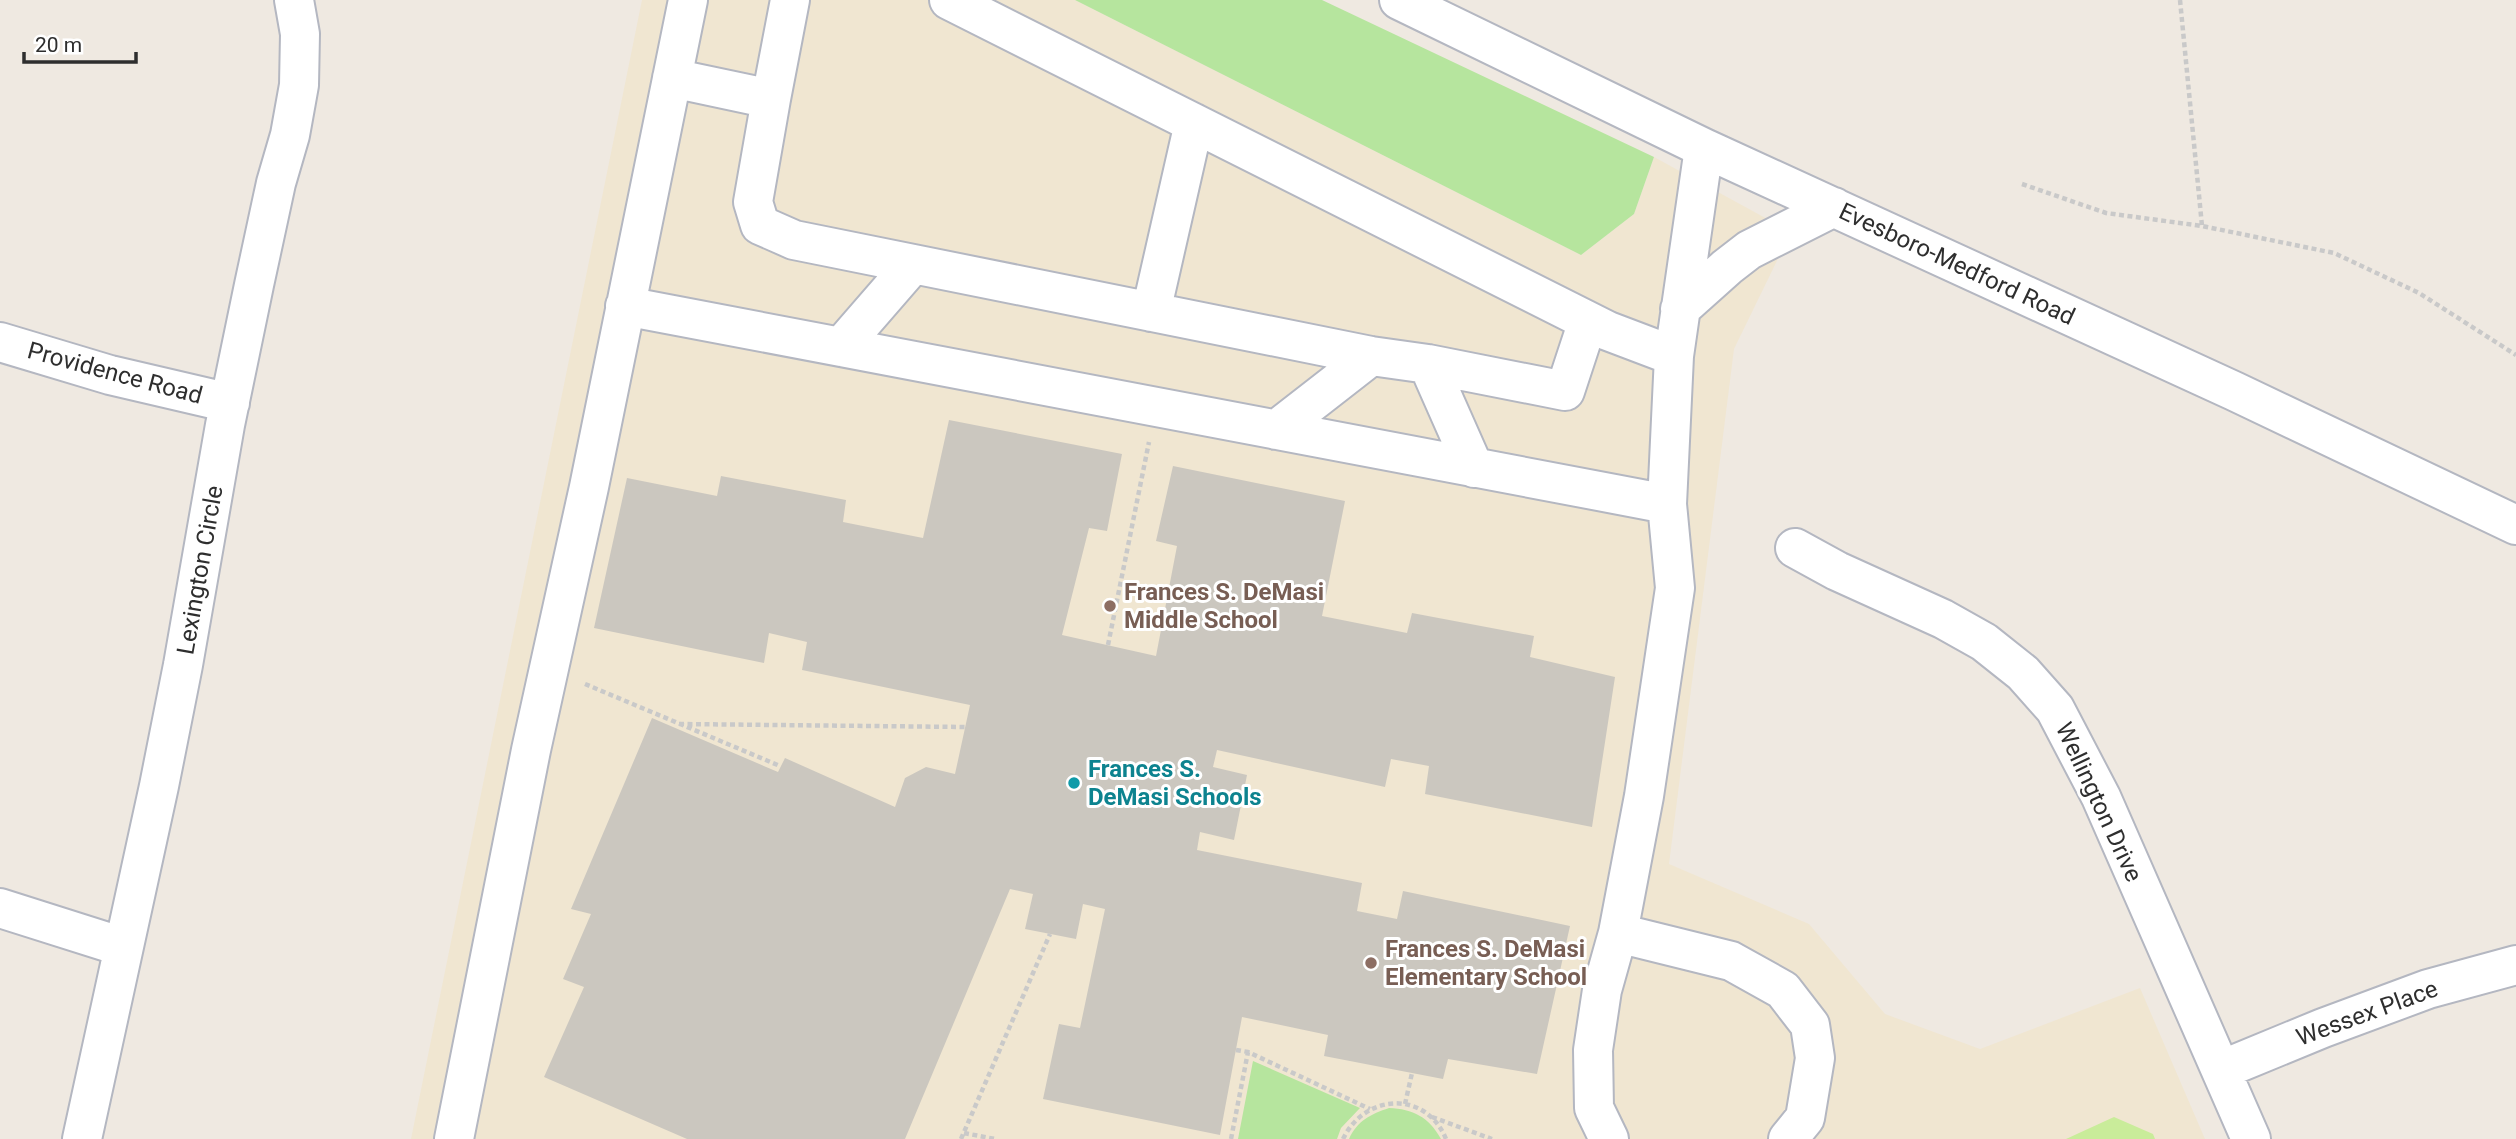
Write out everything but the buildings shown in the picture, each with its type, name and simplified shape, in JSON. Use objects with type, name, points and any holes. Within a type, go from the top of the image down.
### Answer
[{"type":"street","name":"Lexington Circle","points":[[82,1139],[181,679],[230,403],[268,222],[290,135],[299,85],[300,34],[294,0]]},
{"type":"street","points":[[454,1139],[688,0]]},
{"type":"street","points":[[790,0],[752,202],[760,225],[794,240],[1371,356],[1428,364],[1565,391],[1588,321]]},
{"type":"street","points":[[949,0],[1588,321],[1674,356]]},
{"type":"street","name":"Evesboro-Medford Road","points":[[1399,0],[1704,148],[2234,391],[2516,525]]},
{"type":"street","points":[[671,78],[771,99]]},
{"type":"street","points":[[1151,312],[1194,123]]},
{"type":"street","points":[[1609,1139],[1594,1108],[1592,1050],[1602,990],[1618,933],[1644,796],[1675,588],[1667,504],[1674,356],[1704,148]]},
{"type":"street","points":[[1680,309],[1749,250],[1834,207]]},
{"type":"street","points":[[841,347],[914,264]]},
{"type":"street","points":[[625,306],[1667,504]]},
{"type":"street","name":"Providence Road","points":[[0,342],[110,375],[230,403]]},
{"type":"street","points":[[1276,430],[1371,356]]},
{"type":"street","points":[[1428,364],[1474,468]]},
{"type":"street","name":"Wellington Drive","points":[[1794,548],[1943,619],[1984,642],[2024,673],[2055,709],[2101,797],[2251,1139]]},
{"type":"street","points":[[0,908],[122,947]]},
{"type":"street","points":[[1618,933],[1731,961],[1783,990],[1810,1025],[1815,1058],[1805,1118],[1788,1139]]},
{"type":"street","name":"Wessex Place","points":[[2221,1070],[2428,989],[2516,965]]},
{"type":"path","points":[[2180,0],[2202,226]]},
{"type":"path","points":[[2022,184],[2106,213],[2202,226],[2334,253],[2419,293],[2516,355]]},
{"type":"path","points":[[1108,645],[1156,407]]},
{"type":"path","points":[[549,668],[780,766]]},
{"type":"path","points":[[679,724],[965,727]]},
{"type":"path","points":[[961,1139],[1050,934]]},
{"type":"path","points":[[1236,1050],[1248,1052],[1370,1109]]},
{"type":"path","points":[[1231,1139],[1248,1052]]},
{"type":"path","points":[[1405,1104],[1412,1073]]},
{"type":"path","points":[[1343,1139],[1359,1116],[1370,1109],[1393,1103],[1405,1104],[1492,1139]]},
{"type":"path","points":[[1432,1117],[1446,1139]]},
{"type":"path","points":[[964,1133],[995,1139]]},
{"type":"shaded area","name":"Frances S. DeMasi Middle School","points":[[642,0],[1075,0],[1581,255],[1634,214],[1654,157],[1791,232],[1734,349],[1669,864],[1809,924],[1885,1014],[1980,1049],[2140,988],[2205,1139],[411,1139]]},
{"type":"green space","points":[[1075,0],[1322,0],[1654,157],[1634,214],[1581,255]]},
{"type":"green space","points":[[1253,1061],[1360,1108],[1341,1128],[1337,1139],[1238,1139]]},
{"type":"green space","points":[[1389,1108],[1406,1110],[1420,1116],[1441,1139],[1349,1139],[1365,1119]]},
{"type":"green space","points":[[2114,1117],[2153,1134],[2155,1139],[2066,1139]]},
{"type":"place","name":"Frances S. DeMasi Middle School","points":[[1110,606]]},
{"type":"place","name":"Frances S. DeMasi Schools","points":[[1074,783]]},
{"type":"place","name":"Frances S. DeMasi Elementary School","points":[[1371,963]]}]
